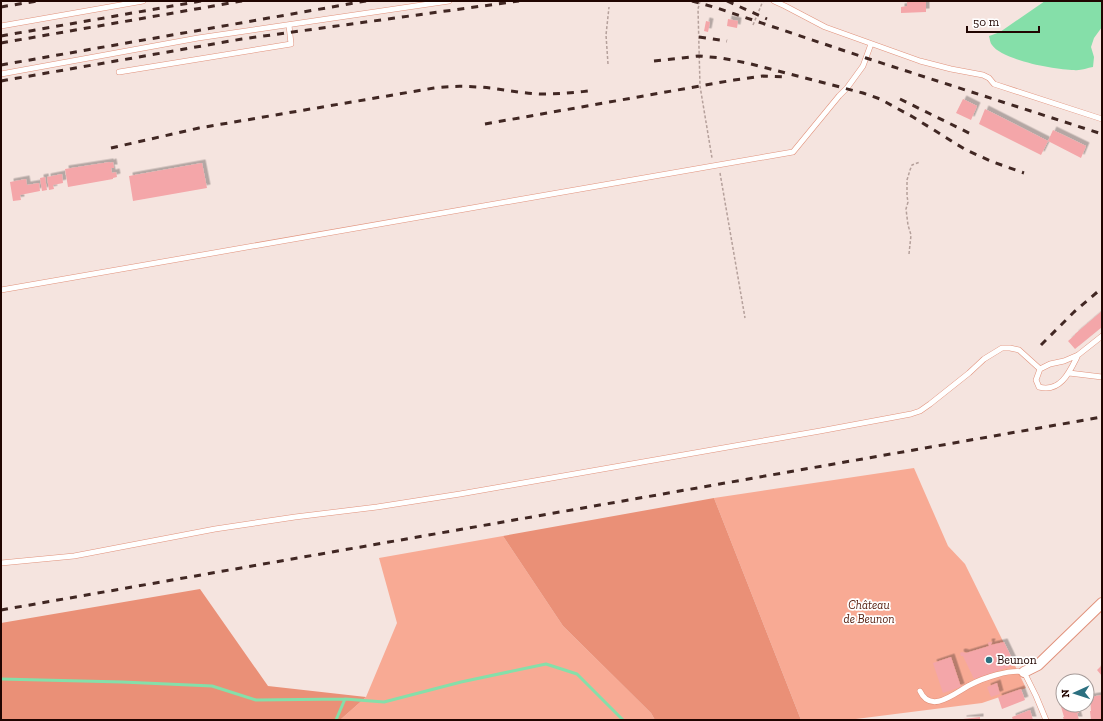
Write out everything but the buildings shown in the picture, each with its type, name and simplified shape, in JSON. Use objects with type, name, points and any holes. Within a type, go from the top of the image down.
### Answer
[{"type":"street","points":[[1024,672],[1038,664],[1102,603]]},
{"type":"lane","points":[[1,26],[143,1]]},
{"type":"lane","points":[[1,74],[198,38],[449,1]]},
{"type":"lane","points":[[774,1],[825,28],[920,61],[951,70],[983,75],[989,78],[994,84],[1102,119]]},
{"type":"lane","points":[[120,72],[291,44],[289,25]]},
{"type":"lane","points":[[1,290],[793,152],[847,88],[863,66],[871,44]]},
{"type":"lane","points":[[1078,355],[1069,373],[1057,386],[1046,389],[1039,387],[1036,380],[1040,369],[1050,364],[1078,355],[1102,336]]},
{"type":"lane","points":[[1,563],[74,556],[215,529],[301,516],[378,507],[452,495],[910,414],[920,411],[930,404],[984,359],[1002,348],[1019,350],[1040,369]]},
{"type":"lane","points":[[1069,373],[1102,377]]},
{"type":"lane","points":[[920,691],[922,696],[927,701],[936,701],[948,698],[971,684],[1003,672],[1024,672],[1046,720]]},
{"type":"path","points":[[700,1],[698,9],[700,86],[745,318]]},
{"type":"path","points":[[753,25],[763,1]]},
{"type":"path","points":[[608,64],[606,35],[609,8]]},
{"type":"path","points":[[909,254],[911,235],[906,209],[908,202],[907,180],[912,166],[920,162]]},
{"type":"green space","name":"Château de Beunon","points":[[914,468],[948,546],[965,564],[1026,688],[982,703],[848,720],[801,720],[714,498]]},
{"type":"green space","points":[[503,536],[563,626],[651,713],[655,720],[340,720],[366,697],[397,623],[379,558]]},
{"type":"shaded area","points":[[1045,1],[1102,1],[1102,27],[1094,38],[1091,47],[1094,57],[1093,67],[1081,70],[1066,70],[1043,66],[1018,60],[1006,55],[991,44],[989,36],[1000,32]]},
{"type":"shaded area","points":[[714,498],[801,720],[655,720],[651,713],[563,626],[503,536]]},
{"type":"shaded area","points":[[200,589],[268,686],[366,697],[340,720],[1,720],[1,623]]},
{"type":"waterway","points":[[345,699],[384,702],[461,682],[546,664],[577,674],[623,720]]},
{"type":"waterway","points":[[1,679],[212,686],[256,700],[345,699],[336,720]]},
{"type":"railway","points":[[1,7],[37,1]]},
{"type":"railway","points":[[1,36],[201,1]]},
{"type":"railway","points":[[1,43],[242,1]]},
{"type":"railway","points":[[1,65],[366,1]]},
{"type":"railway","points":[[1,81],[242,39],[519,1]]},
{"type":"railway","points":[[692,1],[1102,134]]},
{"type":"railway","points":[[727,1],[767,19]]},
{"type":"railway","points":[[699,37],[727,41]]},
{"type":"railway","points":[[654,61],[699,56],[721,58],[747,63],[863,93],[880,99],[913,117],[966,150],[993,162],[1024,173]]},
{"type":"railway","points":[[485,124],[734,80],[763,76],[785,77]]},
{"type":"railway","points":[[111,148],[199,128],[434,88],[472,87],[539,94],[588,91]]},
{"type":"railway","points":[[900,99],[973,135]]},
{"type":"railway","points":[[1041,345],[1074,312],[1102,288]]},
{"type":"railway","points":[[1,610],[1102,417]]},
{"type":"place","name":"Beunon","points":[[989,660]]}]
